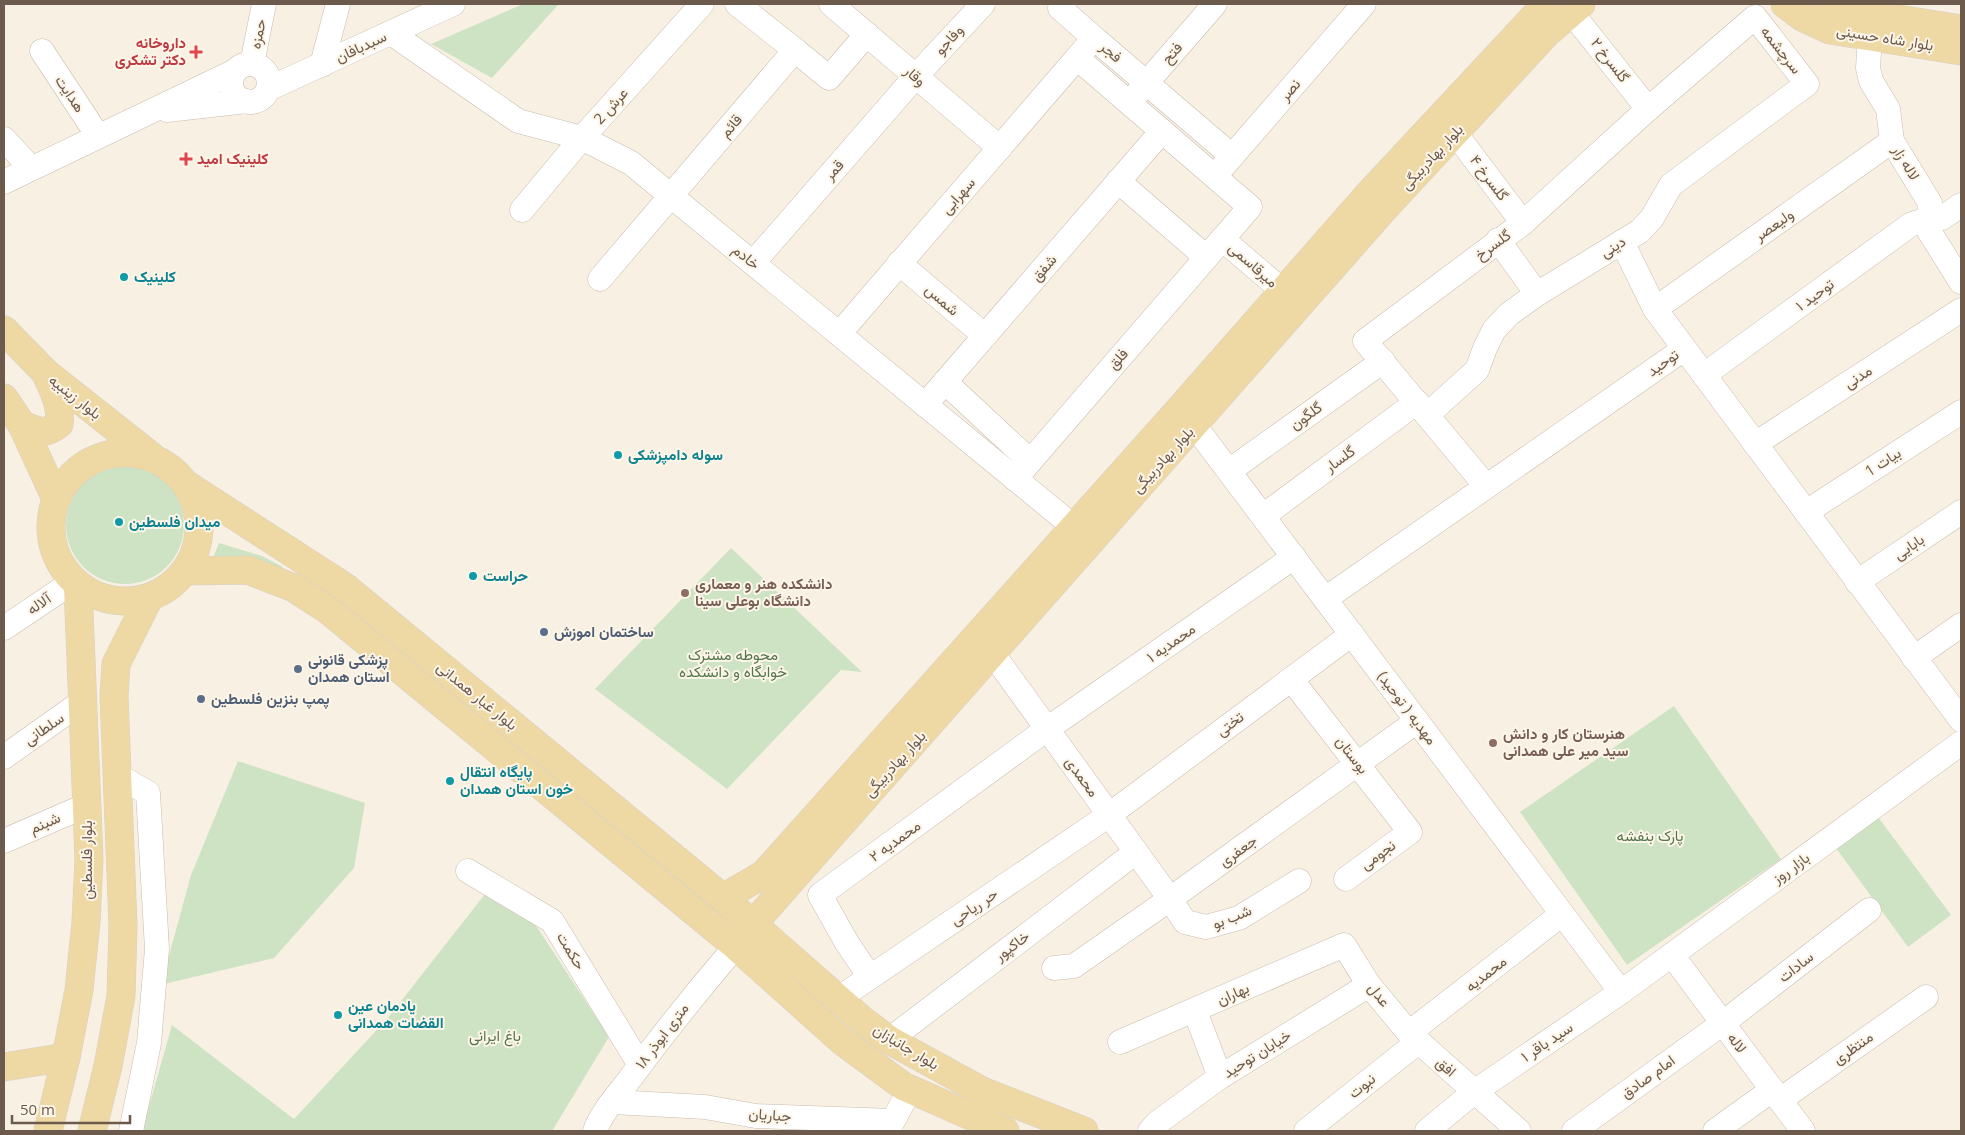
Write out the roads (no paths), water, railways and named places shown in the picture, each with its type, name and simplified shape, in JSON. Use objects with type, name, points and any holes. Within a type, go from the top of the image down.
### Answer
[{"type":"main road","name":"بلوار بهادربیگی","points":[[754,924],[993,654],[1186,418],[1283,291],[1367,196],[1543,4]]},
{"type":"main road","name":"بلوار شاه حسینی","points":[[1785,4],[1802,17],[1830,30],[1961,50]]},
{"type":"main road","name":"بلوار شاه حسینی","points":[[1824,4],[1836,9],[1961,29]]},
{"type":"main road","name":"بلوار بهادربیگی","points":[[723,898],[764,874],[1074,527],[1186,418],[1547,33],[1576,8]]},
{"type":"main road","name":"بلوار زینبیه","points":[[4,330],[46,373],[152,457]]},
{"type":"main road","points":[[22,425],[40,431],[50,431],[59,424],[61,414],[46,373]]},
{"type":"main road","points":[[4,398],[22,425],[56,499]]},
{"type":"main road","points":[[130,452],[152,457],[172,469],[188,485],[197,506],[200,528],[196,551],[186,571],[169,587],[149,598],[126,601],[103,598],[76,583],[60,563],[52,542],[51,520],[56,499],[68,479],[86,464],[107,455],[130,452]]},
{"type":"main road","name":"بلوار غبار همدانی","points":[[188,485],[345,587],[754,924]]},
{"type":"main road","name":"بلوار غبار همدانی","points":[[186,571],[248,570],[294,588],[328,610],[727,938]]},
{"type":"main road","name":"بلوار فلسطین","points":[[48,1131],[66,1058],[79,990],[86,922],[87,805],[76,583]]},
{"type":"main road","points":[[92,1131],[108,1066],[121,996],[123,925],[114,696],[116,664],[149,598]]},
{"type":"main road","name":"بلوار جانبازان","points":[[754,924],[861,1019],[889,1040],[982,1091],[1084,1131]]},
{"type":"main road","name":"بلوار جانبازان","points":[[727,938],[842,1041],[903,1086],[1005,1131]]},
{"type":"main road","points":[[4,1067],[66,1058]]},
{"type":"street","name":"حمزه","points":[[243,68],[264,4]]},
{"type":"street","points":[[322,65],[338,4]]},
{"type":"street","name":"سبدبافان","points":[[268,89],[453,4]]},
{"type":"street","name":"عرش 2","points":[[522,210],[582,138],[702,4]]},
{"type":"street","points":[[737,4],[829,78],[867,34]]},
{"type":"street","name":"وفاجو","points":[[916,76],[982,4]]},
{"type":"street","name":"فتح","points":[[1129,103],[1215,4]]},
{"type":"street","name":"نصر","points":[[1215,176],[1364,4]]},
{"type":"street","name":"وقار","points":[[835,5],[1000,148]]},
{"type":"street","points":[[1062,6],[1094,38]]},
{"type":"street","name":"گلسرخ ۲","points":[[1576,8],[1648,109]]},
{"type":"street","name":"گلسرخ","points":[[1486,486],[1366,341],[1523,223],[1648,109],[1755,17]]},
{"type":"street","name":"سرچشمه","points":[[1755,17],[1807,84]]},
{"type":"street","name":"خادم","points":[[391,33],[518,121],[582,138],[631,163],[1074,527]]},
{"type":"street","name":"لاله زار","points":[[1870,37],[1869,74],[1888,109],[1892,141],[1930,203],[1929,232],[1961,282]]},
{"type":"street","name":"فجر","points":[[1215,176],[1077,58],[1094,38],[1232,156]]},
{"type":"street","name":"قائم","points":[[600,279],[795,50]]},
{"type":"street","name":"هدایت","points":[[42,51],[98,136]]},
{"type":"street","name":"سهرابی","points":[[839,334],[1077,58]]},
{"type":"street","points":[[4,182],[148,112],[243,68],[258,65],[268,78],[266,94],[257,100],[148,112]]},
{"type":"street","points":[[243,68],[232,77],[232,90],[241,99],[247,101]]},
{"type":"street","name":"قمر","points":[[753,263],[916,76]]},
{"type":"street","name":"دینی","points":[[1422,409],[1477,370],[1485,348],[1501,321],[1537,294],[1640,231],[1652,218],[1671,185],[1807,84]]},
{"type":"street","name":"شفق","points":[[925,405],[1162,131]]},
{"type":"street","name":"گلسرخ ۴","points":[[1455,133],[1523,223]]},
{"type":"street","points":[[4,140],[31,168]]},
{"type":"street","name":"ولیعصر","points":[[1656,309],[1892,141]]},
{"type":"street","name":"فلق","points":[[1015,479],[1250,206],[1215,176]]},
{"type":"street","points":[[1118,182],[1206,257]]},
{"type":"street","name":"توحید ۱","points":[[1704,375],[1910,225],[1942,218],[1961,205]]},
{"type":"street","name":"میرقاسمی","points":[[1222,239],[1283,291]]},
{"type":"street","points":[[1498,240],[1537,294]]},
{"type":"street","points":[[1622,242],[1656,309],[1684,349]]},
{"type":"street","name":"شمس","points":[[900,264],[984,336]]},
{"type":"street","name":"مدنی","points":[[1755,444],[1961,310]]},
{"type":"street","name":"توحید","points":[[1325,599],[1684,349],[1961,720]]},
{"type":"street","name":"گلگون","points":[[1229,471],[1382,361]]},
{"type":"street","points":[[945,382],[1030,461]]},
{"type":"street","name":"گلسار","points":[[1263,516],[1422,409]]},
{"type":"street","name":"بیات 1","points":[[1806,512],[1961,412]]},
{"type":"street","name":"مهدیه ( توحید)","points":[[1186,418],[1229,471],[1621,992]]},
{"type":"street","name":"بابایی","points":[[1857,582],[1961,512]]},
{"type":"street","name":"محمدیه ۱","points":[[1047,730],[1294,557]]},
{"type":"street","name":"آلاله","points":[[4,628],[76,583]]},
{"type":"street","points":[[1914,658],[1961,625]]},
{"type":"street","name":"تختی","points":[[1109,815],[1352,634]]},
{"type":"street","name":"محمدی","points":[[993,654],[1170,899]]},
{"type":"street","name":"بوستان","points":[[1291,679],[1410,832]]},
{"type":"street","name":"سلطانی","points":[[4,757],[83,701]]},
{"type":"street","name":"جعفری","points":[[1054,968],[1074,966],[1417,721]]},
{"type":"street","name":"محمدیه ۲","points":[[870,977],[847,943],[820,895],[1047,730]]},
{"type":"street","name":"بازار روز","points":[[1621,992],[1961,744]]},
{"type":"street","points":[[117,775],[148,793],[157,949],[149,1043],[131,1131]]},
{"type":"street","name":"شبنم","points":[[4,841],[87,805]]},
{"type":"street","name":"حر ریاحی","points":[[838,999],[1109,815]]},
{"type":"street","name":"نجومی","points":[[1346,879],[1410,832]]},
{"type":"street","name":"خاکپور","points":[[889,1040],[1136,852]]},
{"type":"street","name":"حکمت","points":[[468,871],[552,921],[640,1065]]},
{"type":"street","name":"شب بو","points":[[1170,899],[1184,922],[1206,928],[1239,918],[1299,881]]},
{"type":"street","name":"سادات","points":[[1723,1023],[1869,910]]},
{"type":"street","name":"محمدیه","points":[[1414,1037],[1562,914]]},
{"type":"street","name":"۱۸ متری ابوذر","points":[[595,1131],[613,1102],[680,1010],[727,938]]},
{"type":"street","name":"عدل","points":[[1344,945],[1369,985],[1414,1037]]},
{"type":"street","name":"بهاران","points":[[1120,1042],[1344,945]]},
{"type":"street","name":"لاله","points":[[1672,955],[1803,1131]]},
{"type":"street","name":"خیابان توحید","points":[[1150,1131],[1157,1123],[1220,1077],[1369,985]]},
{"type":"street","name":"سید باقر ۱","points":[[1427,1131],[1474,1092],[1621,992]]},
{"type":"street","name":"منتظری","points":[[1715,1131],[1776,1095],[1926,996]]},
{"type":"street","points":[[1195,1011],[1220,1077]]},
{"type":"street","name":"امام صادق","points":[[1574,1131],[1723,1023]]},
{"type":"street","name":"افق","points":[[1414,1037],[1519,1131]]},
{"type":"street","name":"نبوت","points":[[1306,1131],[1414,1037]]},
{"type":"street","name":"جباریان","points":[[613,1102],[705,1107],[756,1116],[893,1121],[910,1089]]},
{"type":"place","name":"داروخانه دکتر تشکری","points":[[196,52]]},
{"type":"place","name":"کلینیک امید","points":[[186,159]]},
{"type":"place","name":"کلینیک","points":[[124,277]]},
{"type":"place","name":"سوله دامپزشکی","points":[[618,455]]},
{"type":"place","name":"میدان فلسطین","points":[[119,522]]},
{"type":"place","name":"حراست","points":[[473,576]]},
{"type":"place","name":"دانشکده هنر و معماری دانشگاه بوعلی سینا","points":[[685,593]]},
{"type":"place","name":"ساختمان اموزش","points":[[544,632]]},
{"type":"place","name":"پزشکی قانونی استان همدان","points":[[298,669]]},
{"type":"place","name":"پمپ بنزین فلسطین","points":[[201,699]]},
{"type":"place","name":"هنرستان کار و دانش سید میر علی همدانی","points":[[1493,743]]},
{"type":"place","name":"پایگاه انتقال خون استان همدان","points":[[450,781]]},
{"type":"place","name":"یادمان عین القضات همدانی","points":[[338,1015]]},
{"type":"park label","name":"محوطه مشترک خوابگاه و دانشکده","points":[[733,664]]},
{"type":"park label","name":"پارک بنفشه","points":[[1650,836]]},
{"type":"park label","name":"باغ ایرانی","points":[[495,1036]]}]
